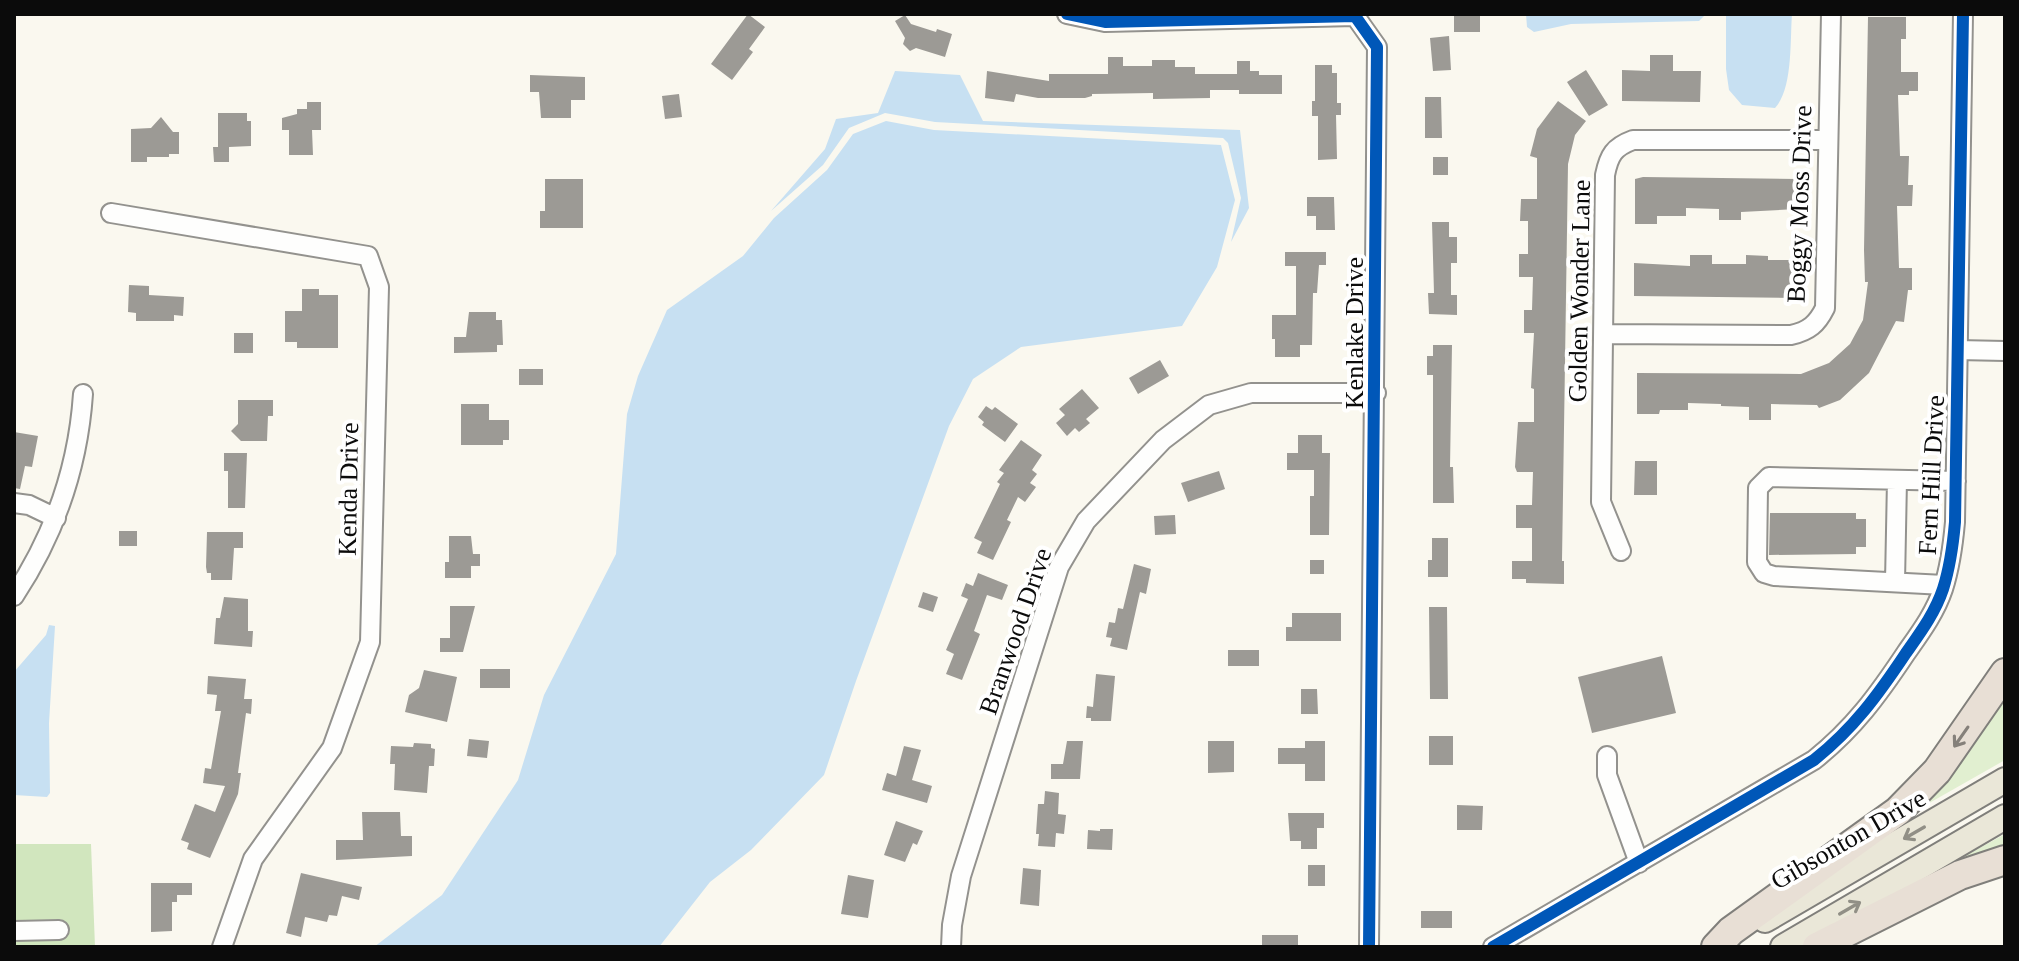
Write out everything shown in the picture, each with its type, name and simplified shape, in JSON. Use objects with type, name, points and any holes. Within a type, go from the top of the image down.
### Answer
[{"type":"highway","points":[[1718,947],[1731,931],[1882,825],[1908,802],[1937,771],[2005,673]]},
{"type":"highway","points":[[1817,947],[1960,875],[2005,860]]},
{"type":"main road","name":"Gibsonton Drive","points":[[1718,947],[2005,780]]},
{"type":"main road","points":[[1783,947],[2005,817]]},
{"type":"street","name":"Kenlake Drive","points":[[1067,14],[1105,22],[1355,16],[1377,47],[1369,947]]},
{"type":"street","name":"Boggy Moss Drive","points":[[1605,334],[1791,335],[1804,332],[1818,323],[1825,308],[1831,14]]},
{"type":"street","name":"Fern Hill Drive","points":[[1493,947],[1814,760],[1843,737],[1870,706],[1928,621],[1944,585],[1951,558],[1956,481],[1963,14]]},
{"type":"street","name":"Golden Wonder Lane","points":[[1621,551],[1601,502],[1605,175],[1609,158],[1618,146],[1633,140],[1828,140]]},
{"type":"street","name":"Kenda Drive","points":[[111,213],[368,256],[379,287],[370,642],[332,748],[253,859],[222,947]]},
{"type":"street","points":[[1958,350],[2005,351]]},
{"type":"street","name":"Branwood Drive","points":[[951,947],[961,876],[1059,567],[1086,521],[1163,440],[1209,405],[1251,393],[1376,393]]},
{"type":"street","points":[[14,596],[33,567],[56,518],[73,464],[83,394]]},
{"type":"street","points":[[1944,585],[1764,573],[1757,562],[1758,488],[1766,477],[1956,481]]},
{"type":"street","points":[[1895,582],[1897,480]]},
{"type":"street","points":[[14,503],[29,505],[56,518]]},
{"type":"street","points":[[1607,756],[1607,775],[1639,863]]},
{"type":"street","points":[[15,936],[59,930]]},
{"type":"green space","points":[[2005,684],[2005,760],[1917,810]]},
{"type":"green space","points":[[2005,834],[2005,853],[1960,862],[1965,856]]},
{"type":"green space","points":[[14,844],[91,844],[95,947],[14,947]]},
{"type":"water","points":[[1526,14],[1706,14],[1699,21],[1571,24],[1534,32],[1527,27]]},
{"type":"water","points":[[1726,14],[1792,14],[1788,77],[1781,100],[1775,108],[1742,105],[1729,90]]},
{"type":"water","points":[[895,71],[960,75],[983,121],[1240,130],[1249,208],[1231,242],[1241,198],[1228,143],[1223,138],[935,122],[885,113],[849,128],[823,165],[771,211],[825,149],[836,119],[878,113]]},
{"type":"water","points":[[886,121],[934,130],[1221,145],[1235,200],[1217,267],[1182,326],[1021,347],[973,379],[949,426],[824,775],[751,850],[710,882],[659,947],[374,947],[442,895],[518,780],[544,695],[616,554],[627,414],[638,376],[667,310],[743,256],[774,218],[827,170],[853,134]]},
{"type":"water","points":[[49,625],[55,626],[49,723],[50,793],[47,797],[14,795],[14,672],[46,635]]},
{"type":"building","points":[[748,14],[765,27],[749,49],[753,52],[732,80],[711,64]]},
{"type":"building","points":[[1454,14],[1480,14],[1480,32],[1454,32]]},
{"type":"building","points":[[905,15],[911,24],[952,34],[945,57],[916,48],[910,51],[903,44],[905,38],[895,21]]},
{"type":"building","points":[[1868,17],[1906,17],[1906,39],[1901,39],[1901,72],[1918,72],[1918,91],[1898,95],[1900,156],[1909,156],[1908,185],[1913,185],[1912,206],[1897,206],[1899,268],[1912,268],[1912,290],[1908,290],[1904,322],[1896,321],[1869,373],[1840,400],[1819,408],[1817,405],[1771,404],[1771,420],[1749,420],[1749,407],[1721,404],[1688,403],[1688,410],[1637,414],[1637,373],[1801,374],[1829,363],[1850,344],[1863,320],[1868,282],[1865,282],[1864,250]]},
{"type":"building","points":[[1449,36],[1451,70],[1433,71],[1430,38]]},
{"type":"building","points":[[1650,55],[1673,55],[1673,71],[1701,71],[1700,102],[1622,101],[1622,70],[1650,71]]},
{"type":"building","points":[[1108,57],[1123,57],[1123,66],[1152,66],[1152,60],[1175,60],[1175,67],[1195,67],[1195,74],[1237,74],[1237,61],[1250,61],[1250,71],[1259,71],[1259,75],[1282,75],[1282,94],[1210,90],[1210,98],[1153,99],[1153,93],[1092,94],[1085,98],[1038,98],[1016,94],[1014,102],[985,98],[987,71],[1049,81],[1049,74],[1108,74]]},
{"type":"building","points":[[1315,65],[1332,65],[1332,73],[1337,73],[1337,103],[1341,103],[1341,115],[1336,115],[1337,159],[1318,160],[1318,116],[1312,116]]},
{"type":"building","points":[[1586,70],[1608,105],[1589,116],[1567,82]]},
{"type":"building","points":[[530,75],[585,77],[585,100],[571,100],[571,118],[541,118],[539,92],[530,92]]},
{"type":"building","points":[[679,94],[682,117],[665,119],[662,96]]},
{"type":"building","points":[[1425,97],[1441,97],[1442,138],[1425,138]]},
{"type":"building","points":[[1558,101],[1586,121],[1575,135],[1568,164],[1564,584],[1526,583],[1526,579],[1512,579],[1512,561],[1532,561],[1532,528],[1516,528],[1516,505],[1532,505],[1533,472],[1517,472],[1515,467],[1518,422],[1534,422],[1534,389],[1531,388],[1534,333],[1524,333],[1524,310],[1532,310],[1533,277],[1519,277],[1519,254],[1528,254],[1528,221],[1520,221],[1521,199],[1537,199],[1537,158],[1530,156],[1537,129]]},
{"type":"building","points":[[307,102],[321,102],[321,130],[312,130],[313,155],[289,155],[289,130],[282,130],[282,118],[297,114],[297,109],[307,109]]},
{"type":"building","points":[[218,113],[247,113],[247,121],[251,121],[251,146],[229,147],[229,162],[214,162],[213,147],[218,147]]},
{"type":"building","points":[[161,117],[173,132],[179,132],[179,154],[147,157],[147,162],[131,162],[131,129],[151,128]]},
{"type":"building","points":[[1433,157],[1448,157],[1448,175],[1433,175]]},
{"type":"building","points":[[545,179],[583,179],[583,228],[540,228],[540,211],[545,211]]},
{"type":"building","points":[[1635,179],[1797,179],[1797,209],[1741,212],[1741,220],[1719,220],[1719,209],[1686,208],[1686,216],[1657,216],[1657,224],[1635,224]]},
{"type":"building","points":[[1307,197],[1334,197],[1335,230],[1316,230],[1316,216],[1307,216]]},
{"type":"building","points":[[1432,222],[1449,222],[1449,237],[1457,237],[1457,263],[1451,263],[1451,295],[1457,295],[1457,315],[1429,314],[1428,293],[1434,293]]},
{"type":"building","points":[[1285,252],[1326,252],[1326,265],[1319,265],[1317,293],[1313,293],[1312,345],[1300,345],[1300,357],[1275,357],[1275,339],[1272,339],[1272,315],[1296,315],[1296,266],[1285,266]]},
{"type":"building","points":[[1690,255],[1712,255],[1712,264],[1746,264],[1746,255],[1768,256],[1768,260],[1796,260],[1795,298],[1634,296],[1634,263],[1690,266]]},
{"type":"building","points":[[129,285],[149,286],[149,295],[184,297],[183,316],[174,315],[174,321],[136,321],[136,313],[128,312]]},
{"type":"building","points":[[302,289],[319,289],[319,295],[338,295],[338,348],[297,348],[297,342],[285,342],[285,311],[302,311]]},
{"type":"building","points":[[469,312],[496,312],[496,320],[502,320],[503,345],[497,345],[497,352],[454,353],[454,337],[466,337]]},
{"type":"building","points":[[234,333],[253,333],[253,353],[234,353]]},
{"type":"building","points":[[1433,345],[1452,345],[1450,467],[1453,467],[1454,503],[1433,503],[1433,375],[1427,375],[1427,356],[1433,356]]},
{"type":"building","points":[[1160,360],[1169,376],[1138,394],[1129,378]]},
{"type":"building","points":[[519,369],[543,369],[543,385],[519,385]]},
{"type":"building","points":[[1082,389],[1099,408],[1086,419],[1090,423],[1079,432],[1075,428],[1067,436],[1056,423],[1065,415],[1059,409]]},
{"type":"building","points":[[238,400],[273,400],[273,416],[268,416],[267,441],[241,441],[231,431],[238,424]]},
{"type":"building","points":[[461,404],[489,404],[489,420],[509,420],[509,440],[503,440],[503,445],[461,445]]},
{"type":"building","points":[[986,406],[992,410],[995,407],[1018,424],[1005,442],[982,425],[984,422],[978,417]]},
{"type":"building","points":[[14,432],[38,436],[32,467],[25,466],[20,489],[14,488]]},
{"type":"building","points":[[1298,435],[1322,435],[1322,453],[1330,453],[1329,535],[1310,535],[1314,470],[1287,470],[1287,453],[1298,453]]},
{"type":"building","points":[[1021,440],[1042,455],[1032,470],[1037,474],[1030,483],[1036,487],[1025,502],[1018,497],[1007,520],[1011,522],[993,560],[977,553],[982,542],[974,538],[1000,484],[997,482],[1004,473],[999,470]]},
{"type":"building","points":[[224,453],[247,453],[245,508],[228,508],[228,471],[224,471]]},
{"type":"building","points":[[1635,461],[1657,461],[1657,495],[1634,495]]},
{"type":"building","points":[[1219,471],[1225,489],[1188,502],[1181,483]]},
{"type":"building","points":[[1770,513],[1856,513],[1856,519],[1866,519],[1866,547],[1856,547],[1856,554],[1769,555]]},
{"type":"building","points":[[1175,515],[1176,534],[1155,535],[1154,516]]},
{"type":"building","points":[[119,531],[137,531],[137,546],[119,546]]},
{"type":"building","points":[[207,532],[243,532],[243,548],[234,548],[232,580],[211,580],[211,573],[207,573]]},
{"type":"building","points":[[449,536],[471,536],[473,554],[480,554],[480,566],[471,566],[471,578],[445,578],[445,562],[449,562]]},
{"type":"building","points":[[1432,538],[1448,538],[1448,577],[1428,577]]},
{"type":"building","points":[[1310,560],[1324,560],[1324,574],[1310,574]]},
{"type":"building","points":[[1134,564],[1151,569],[1146,594],[1140,592],[1127,650],[1110,646],[1112,638],[1106,637],[1109,622],[1115,623],[1118,608],[1123,609]]},
{"type":"building","points":[[978,573],[1008,585],[1002,600],[987,595],[974,631],[980,634],[962,680],[946,674],[954,654],[946,650],[968,599],[961,596],[966,583],[973,586]]},
{"type":"building","points":[[923,592],[938,597],[933,612],[918,607]]},
{"type":"building","points":[[224,597],[248,599],[248,631],[253,631],[252,647],[214,644],[216,618],[220,618]]},
{"type":"building","points":[[450,606],[475,606],[463,652],[440,652],[440,638],[450,638]]},
{"type":"building","points":[[1429,607],[1447,607],[1448,699],[1430,699]]},
{"type":"building","points":[[1292,613],[1341,613],[1341,641],[1286,641],[1286,627],[1292,627]]},
{"type":"building","points":[[1228,650],[1259,650],[1259,666],[1228,666]]},
{"type":"building","points":[[1662,656],[1676,713],[1592,733],[1578,677]]},
{"type":"building","points":[[480,669],[510,669],[510,688],[480,688]]},
{"type":"building","points":[[424,670],[457,677],[447,722],[405,712],[409,695],[419,688]]},
{"type":"building","points":[[1096,674],[1115,676],[1111,721],[1086,718],[1087,706],[1093,707]]},
{"type":"building","points":[[208,676],[246,679],[244,699],[252,699],[251,714],[246,713],[238,794],[210,858],[187,849],[189,843],[181,840],[195,804],[215,812],[225,786],[203,783],[205,768],[211,769],[221,711],[215,711],[217,695],[207,694]]},
{"type":"building","points":[[1301,689],[1317,689],[1318,714],[1301,714]]},
{"type":"building","points":[[1429,736],[1453,736],[1453,765],[1429,765]]},
{"type":"building","points":[[469,739],[489,741],[487,758],[467,756]]},
{"type":"building","points":[[1067,741],[1083,741],[1080,779],[1051,779],[1051,764],[1063,764]]},
{"type":"building","points":[[1208,741],[1234,741],[1234,772],[1208,773]]},
{"type":"building","points":[[1305,741],[1325,741],[1325,781],[1305,781],[1305,764],[1278,764],[1278,748],[1305,748]]},
{"type":"building","points":[[414,743],[431,744],[431,748],[435,749],[434,766],[429,766],[427,793],[394,790],[395,764],[390,764],[391,746],[413,747]]},
{"type":"building","points":[[904,746],[921,750],[912,780],[932,786],[927,803],[882,790],[887,773],[896,776]]},
{"type":"building","points":[[1045,791],[1059,793],[1058,814],[1066,815],[1064,834],[1056,833],[1055,847],[1038,846],[1038,804],[1044,804]]},
{"type":"building","points":[[1457,805],[1483,806],[1482,830],[1457,830]]},
{"type":"building","points":[[362,812],[400,812],[401,836],[412,836],[412,856],[336,860],[336,840],[363,840]]},
{"type":"building","points":[[1288,813],[1324,813],[1324,828],[1317,828],[1317,849],[1301,849],[1301,841],[1290,841]]},
{"type":"building","points":[[896,821],[923,831],[917,845],[913,843],[905,862],[884,855]]},
{"type":"building","points":[[1113,829],[1112,850],[1087,849],[1088,830]]},
{"type":"building","points":[[1308,865],[1325,865],[1325,886],[1308,886]]},
{"type":"building","points":[[1023,868],[1041,870],[1039,906],[1020,904]]},
{"type":"building","points":[[301,873],[362,887],[359,900],[342,896],[337,916],[329,915],[327,922],[305,917],[301,937],[286,933]]},
{"type":"building","points":[[848,875],[874,880],[868,918],[841,914]]},
{"type":"building","points":[[151,883],[192,883],[192,895],[177,895],[177,902],[172,902],[172,931],[151,932]]},
{"type":"building","points":[[1421,911],[1452,911],[1452,928],[1421,928]]},
{"type":"building","points":[[1262,935],[1298,935],[1298,947],[1262,947]]},
{"type":"cycle path","points":[[1067,14],[1105,22],[1355,16],[1377,47],[1369,947]]},
{"type":"cycle path","points":[[1493,947],[1814,760],[1841,736],[1875,697],[1936,606],[1948,572],[1955,522],[1963,14]]}]
